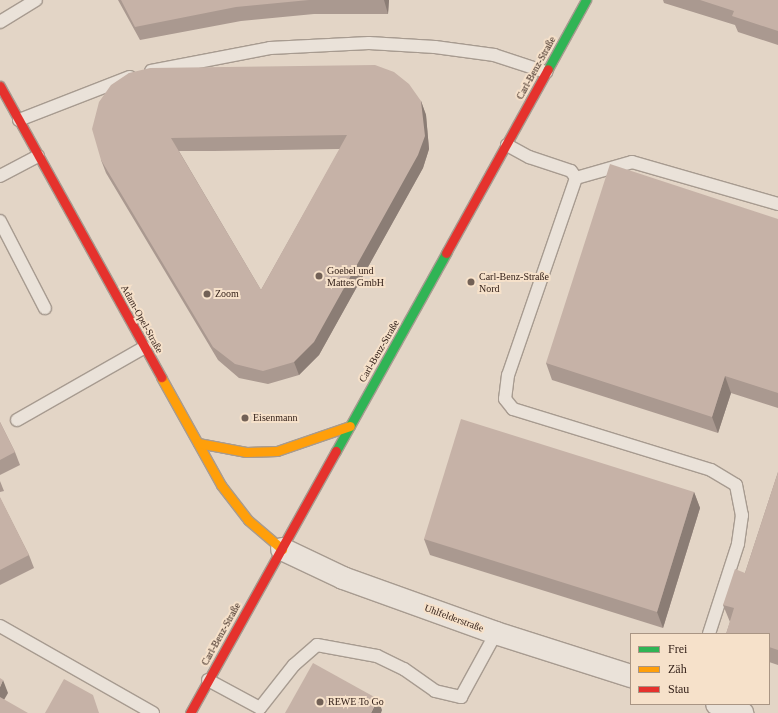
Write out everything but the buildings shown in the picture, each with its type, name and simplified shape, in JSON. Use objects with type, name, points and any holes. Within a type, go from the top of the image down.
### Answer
[{"type":"main road","name":"Carl-Benz-Straße","points":[[190,713],[586,0]]},
{"type":"main road","name":"Adam-Opel-Straße","points":[[0,86],[198,443],[234,503],[282,549]]},
{"type":"main road","points":[[198,443],[246,452],[277,451],[350,426]]},
{"type":"street","name":"Uhlfelderstraße","points":[[282,549],[343,578],[496,633],[630,676]]},
{"type":"street","points":[[720,705],[742,713]]},
{"type":"lane","points":[[0,22],[36,0]]},
{"type":"lane","points":[[19,120],[128,78],[218,56],[270,48],[369,43],[435,47],[494,55],[546,72]]},
{"type":"lane","points":[[506,145],[529,157],[571,171],[576,178]]},
{"type":"lane","points":[[0,176],[38,156]]},
{"type":"lane","points":[[576,178],[632,162],[778,204]]},
{"type":"lane","points":[[576,178],[508,375],[505,399],[513,409],[711,470],[736,484],[742,515],[738,544],[709,633]]},
{"type":"lane","points":[[0,221],[45,308]]},
{"type":"lane","points":[[17,420],[145,347]]},
{"type":"lane","points":[[0,626],[154,713]]},
{"type":"lane","points":[[208,680],[260,708],[294,665],[317,645],[377,656],[404,669],[435,691],[461,696],[496,633]]},
{"type":"traffic: fast","points":[[548,69],[586,0]]},
{"type":"traffic: fast","points":[[336,451],[446,253]]},
{"type":"traffic: slow","points":[[161,377],[221,485],[248,520],[282,549]]},
{"type":"traffic: slow","points":[[198,443],[246,452],[277,451],[350,426]]},
{"type":"traffic: jam","points":[[446,253],[548,69]]},
{"type":"traffic: jam","points":[[0,86],[161,377]]},
{"type":"traffic: jam","points":[[190,713],[336,451]]},
{"type":"place","name":"Goebel und Mattes GmbH","points":[[319,276]]},
{"type":"place","name":"Carl-Benz-Straße Nord","points":[[471,282]]},
{"type":"place","name":"Zoom","points":[[207,294]]},
{"type":"place","name":"Eisenmann","points":[[245,418]]},
{"type":"place","name":"REWE To Go","points":[[320,702]]}]
